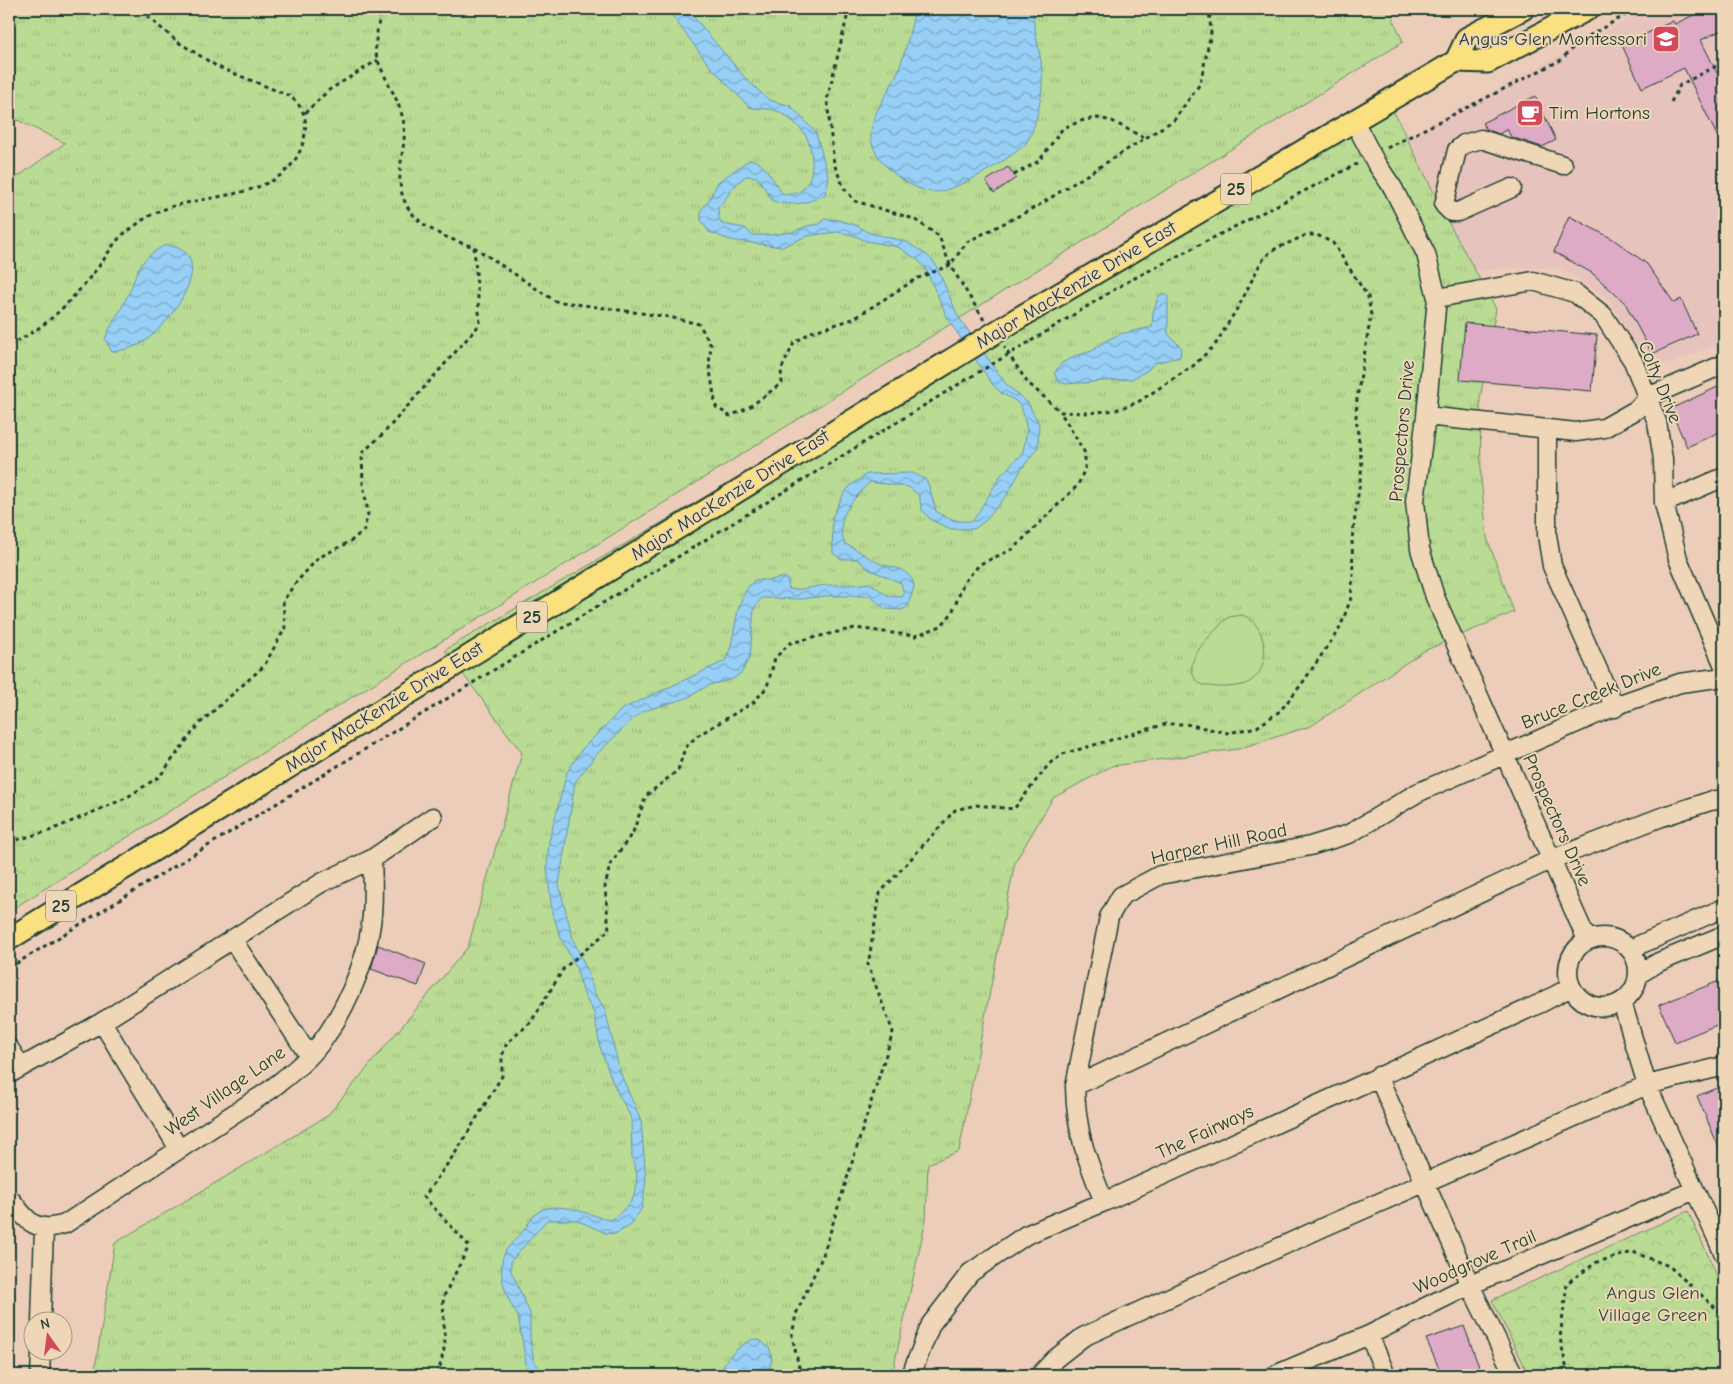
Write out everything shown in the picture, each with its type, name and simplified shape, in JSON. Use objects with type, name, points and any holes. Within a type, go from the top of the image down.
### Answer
[{"type":"main road","points":[[1523,9],[1467,38],[1456,62],[1488,62],[1588,9]]},
{"type":"main road","name":"Major MacKenzie Drive East","points":[[9,939],[1017,319],[1456,62]]},
{"type":"street","name":"Prospectors Drive","points":[[1354,121],[1372,156],[1393,188],[1426,254],[1437,298],[1426,416],[1419,453],[1415,501],[1420,549],[1435,597],[1587,940]]},
{"type":"street","points":[[1512,188],[1458,212],[1451,212],[1444,205],[1457,150],[1472,140],[1481,139],[1562,165]]},
{"type":"street","name":"Colty Drive","points":[[1437,298],[1532,281],[1574,293],[1603,315],[1613,328],[1632,361],[1648,397],[1659,432],[1663,459],[1664,503],[1678,559],[1724,666]]},
{"type":"street","points":[[1426,416],[1576,432],[1604,428],[1636,410],[1648,397],[1724,364]]},
{"type":"street","points":[[1547,429],[1547,535],[1552,566],[1615,708]]},
{"type":"street","points":[[1664,503],[1724,477]]},
{"type":"street","name":"Bruce Creek Drive","points":[[1504,754],[1615,708],[1620,704],[1680,683],[1724,677]]},
{"type":"street","name":"Harper Hill Road","points":[[1104,1202],[1080,1140],[1075,1086],[1109,917],[1121,896],[1160,875],[1310,846],[1349,834],[1417,793],[1504,754]]},
{"type":"street","points":[[1075,1086],[1550,860],[1659,818],[1710,801],[1724,799]]},
{"type":"street","points":[[9,1048],[15,1070],[102,1022],[321,883],[372,859],[433,817]]},
{"type":"street","name":"West Village Lane","points":[[44,1228],[50,1229],[65,1224],[270,1090],[309,1056],[338,1018],[365,953],[371,924],[372,859]]},
{"type":"street","points":[[1630,949],[1724,908]]},
{"type":"street","points":[[1639,974],[1659,962],[1724,935]]},
{"type":"street","points":[[1602,937],[1610,938],[1618,940],[1630,949],[1637,962],[1639,974],[1631,995],[1622,1002],[1606,1008],[1590,1006],[1576,996],[1571,987],[1567,972],[1573,953],[1587,940],[1602,937]]},
{"type":"street","points":[[232,939],[309,1056]]},
{"type":"street","name":"The Fairways","points":[[911,1375],[931,1324],[970,1274],[1026,1234],[1104,1202],[1571,987]]},
{"type":"street","points":[[1622,1002],[1647,1085],[1724,1254]]},
{"type":"street","points":[[102,1022],[179,1150]]},
{"type":"street","points":[[1040,1375],[1054,1359],[1083,1337],[1426,1182],[1647,1085],[1724,1066]]},
{"type":"street","points":[[1378,1076],[1470,1285],[1514,1375]]},
{"type":"street","name":"Woodgrove Trail","points":[[1275,1375],[1369,1335],[1470,1285],[1695,1190]]},
{"type":"street","points":[[10,1200],[24,1218],[44,1228],[41,1312]]},
{"type":"street","points":[[1369,1335],[1386,1375]]},
{"type":"street","points":[[40,1375],[41,1362]]},
{"type":"path","points":[[9,345],[28,336],[61,311],[122,235],[153,214],[210,197],[246,191],[268,184],[287,170],[301,150],[307,125],[305,113],[299,103],[290,96],[218,67],[178,42],[138,9]]},
{"type":"path","points":[[381,9],[378,60],[398,104],[403,120],[401,189],[406,204],[419,222],[439,236],[474,246],[555,301],[669,317],[699,324],[711,345],[710,365],[716,407],[730,416],[748,408],[782,382],[781,370],[794,343],[811,332],[853,319],[916,279],[950,265],[967,242],[1036,208],[1174,120],[1200,84],[1211,33],[1209,9]]},
{"type":"path","points":[[849,9],[827,100],[834,164],[844,188],[855,201],[914,220],[939,236],[950,265],[973,306],[985,321]]},
{"type":"path","points":[[9,968],[1125,283],[1561,60],[1578,42],[1636,9]]},
{"type":"path","points":[[305,113],[329,90],[378,60]]},
{"type":"path","points":[[1671,102],[1680,85],[1724,62]]},
{"type":"path","points":[[1014,175],[1038,161],[1064,128],[1084,120],[1098,118],[1112,121],[1146,139]]},
{"type":"path","points":[[804,1375],[799,1367],[792,1336],[796,1314],[822,1255],[893,1032],[868,965],[880,892],[955,810],[976,805],[1014,809],[1049,764],[1063,754],[1166,724],[1186,724],[1228,733],[1257,726],[1280,711],[1340,628],[1351,598],[1353,574],[1352,538],[1362,466],[1356,418],[1357,398],[1371,315],[1368,297],[1333,243],[1317,235],[1306,235],[1271,251],[1261,262],[1241,302],[1215,345],[1193,366],[1138,402],[1107,411],[1089,413],[1061,412]]},
{"type":"path","points":[[9,842],[49,831],[126,798],[160,776],[199,724],[264,666],[285,628],[283,601],[294,585],[318,558],[351,541],[364,530],[368,513],[363,484],[362,453],[383,434],[480,324],[474,246]]},
{"type":"path","points":[[438,1375],[445,1345],[443,1298],[469,1246],[424,1197],[458,1149],[502,1076],[502,1056],[507,1043],[531,1022],[564,968],[609,930],[605,888],[610,865],[633,832],[646,796],[678,770],[685,748],[697,736],[754,702],[767,687],[775,658],[790,643],[855,628],[915,636],[940,626],[952,613],[964,582],[980,564],[1012,549],[1078,485],[1085,468],[1085,454],[1061,412],[1027,382],[1003,345]]},
{"type":"path","points":[[1568,1375],[1560,1338],[1567,1283],[1597,1262],[1633,1252],[1669,1266],[1719,1311]]},
{"type":"shaded area","points":[[1647,9],[1724,9],[1724,341],[1668,365],[1644,360],[1609,299],[1560,268],[1509,268],[1466,271],[1406,138]]},
{"type":"green space","points":[[9,9],[1389,9],[1403,42],[9,911],[9,183],[65,143],[9,116]]},
{"type":"green space","points":[[1386,96],[1451,227],[1496,309],[1480,399],[1481,479],[1487,538],[1514,612],[1424,651],[1311,726],[1238,749],[1112,766],[1053,798],[1015,862],[959,1151],[928,1164],[926,1219],[892,1375],[94,1375],[115,1243],[327,1116],[468,947],[522,753],[445,650]]},
{"type":"green space","points":[[1242,615],[1250,619],[1257,626],[1264,644],[1263,664],[1259,673],[1249,682],[1240,685],[1216,687],[1199,683],[1193,675],[1192,667],[1198,650],[1229,617]]},
{"type":"green space","name":"Angus Glen Village Green","points":[[1688,1211],[1724,1291],[1724,1375],[1529,1375],[1492,1300]]},
{"type":"water","points":[[667,9],[687,9],[745,78],[769,100],[791,106],[816,133],[829,179],[825,195],[806,202],[787,204],[773,201],[757,177],[746,176],[718,208],[722,224],[745,228],[752,235],[770,235],[793,232],[807,226],[820,224],[824,219],[838,220],[858,226],[867,232],[907,242],[928,256],[935,263],[958,316],[1006,384],[1028,403],[1039,424],[1038,447],[1021,470],[1007,495],[986,520],[974,529],[951,529],[931,520],[922,510],[919,495],[909,487],[870,482],[847,510],[841,526],[842,535],[845,544],[879,563],[905,572],[909,576],[914,587],[908,606],[902,610],[885,609],[870,596],[826,596],[801,599],[762,598],[754,608],[750,656],[741,673],[733,679],[709,685],[687,698],[644,711],[634,718],[596,755],[575,782],[559,885],[573,939],[588,972],[594,992],[605,1009],[620,1072],[641,1121],[646,1179],[642,1208],[630,1226],[615,1234],[606,1233],[576,1220],[547,1220],[511,1261],[511,1271],[530,1313],[530,1338],[534,1361],[545,1375],[528,1375],[518,1316],[503,1284],[502,1266],[506,1250],[522,1233],[534,1216],[544,1209],[563,1207],[609,1220],[615,1218],[631,1202],[636,1191],[637,1174],[632,1159],[631,1118],[613,1083],[600,1047],[594,1013],[585,997],[576,968],[561,938],[552,912],[547,868],[549,841],[567,772],[582,749],[622,709],[725,661],[742,598],[747,588],[755,580],[771,580],[785,577],[789,589],[870,583],[888,596],[902,597],[904,594],[901,583],[868,569],[857,559],[841,559],[833,553],[832,518],[844,493],[851,485],[867,474],[913,473],[926,480],[936,511],[953,520],[973,521],[1001,475],[1023,452],[1027,430],[1022,409],[1016,401],[1001,393],[993,385],[949,321],[925,268],[918,260],[898,247],[866,241],[853,235],[837,232],[807,236],[782,247],[730,240],[709,232],[701,220],[701,210],[709,200],[718,182],[749,160],[754,160],[764,167],[784,195],[797,193],[805,187],[811,175],[811,152],[805,134],[787,116],[775,110],[749,107],[709,65]]},
{"type":"water","points":[[915,9],[1033,9],[1042,84],[1038,113],[1033,131],[1026,143],[1009,157],[968,181],[942,191],[923,190],[902,180],[883,163],[876,154],[872,144],[871,134],[874,119],[899,70]]},
{"type":"water","points":[[165,245],[182,250],[191,261],[191,274],[186,290],[177,307],[153,334],[139,345],[112,352],[105,339],[109,329],[130,291],[142,263],[147,257]]},
{"type":"water","points":[[1163,294],[1168,296],[1168,334],[1181,347],[1180,357],[1154,363],[1148,370],[1132,379],[1065,384],[1058,381],[1054,373],[1062,363],[1075,356],[1092,351],[1105,341],[1120,334],[1152,327],[1153,312],[1158,297]]},
{"type":"water","points":[[753,1339],[760,1340],[770,1349],[772,1360],[767,1375],[719,1375],[732,1354]]},
{"type":"building","points":[[1706,9],[1717,9],[1724,23],[1724,29],[1701,40],[1717,73],[1724,70],[1724,150],[1684,68],[1642,88],[1622,45],[1673,21],[1675,24]]},
{"type":"building","points":[[1535,96],[1556,140],[1542,147],[1511,137],[1507,129],[1499,134],[1486,129],[1482,123]]},
{"type":"building","points":[[1008,167],[1016,178],[994,193],[986,181]]},
{"type":"building","points":[[1569,216],[1613,239],[1647,264],[1674,303],[1681,299],[1697,334],[1652,354],[1625,303],[1592,273],[1554,252]]},
{"type":"building","points":[[1465,323],[1597,335],[1592,391],[1460,380]]},
{"type":"building","points":[[1724,384],[1724,430],[1687,447],[1670,409]]},
{"type":"building","points":[[378,945],[426,964],[418,986],[371,969]]},
{"type":"building","points":[[1724,979],[1724,1022],[1675,1042],[1659,1005]]},
{"type":"building","points":[[1724,1085],[1724,1160],[1697,1096]]},
{"type":"building","points":[[1464,1326],[1482,1375],[1442,1375],[1426,1339]]},
{"type":"place","name":"Angus Glen Montessori","points":[[1666,39]]},
{"type":"place","name":"Tim Hortons","points":[[1530,113]]}]
